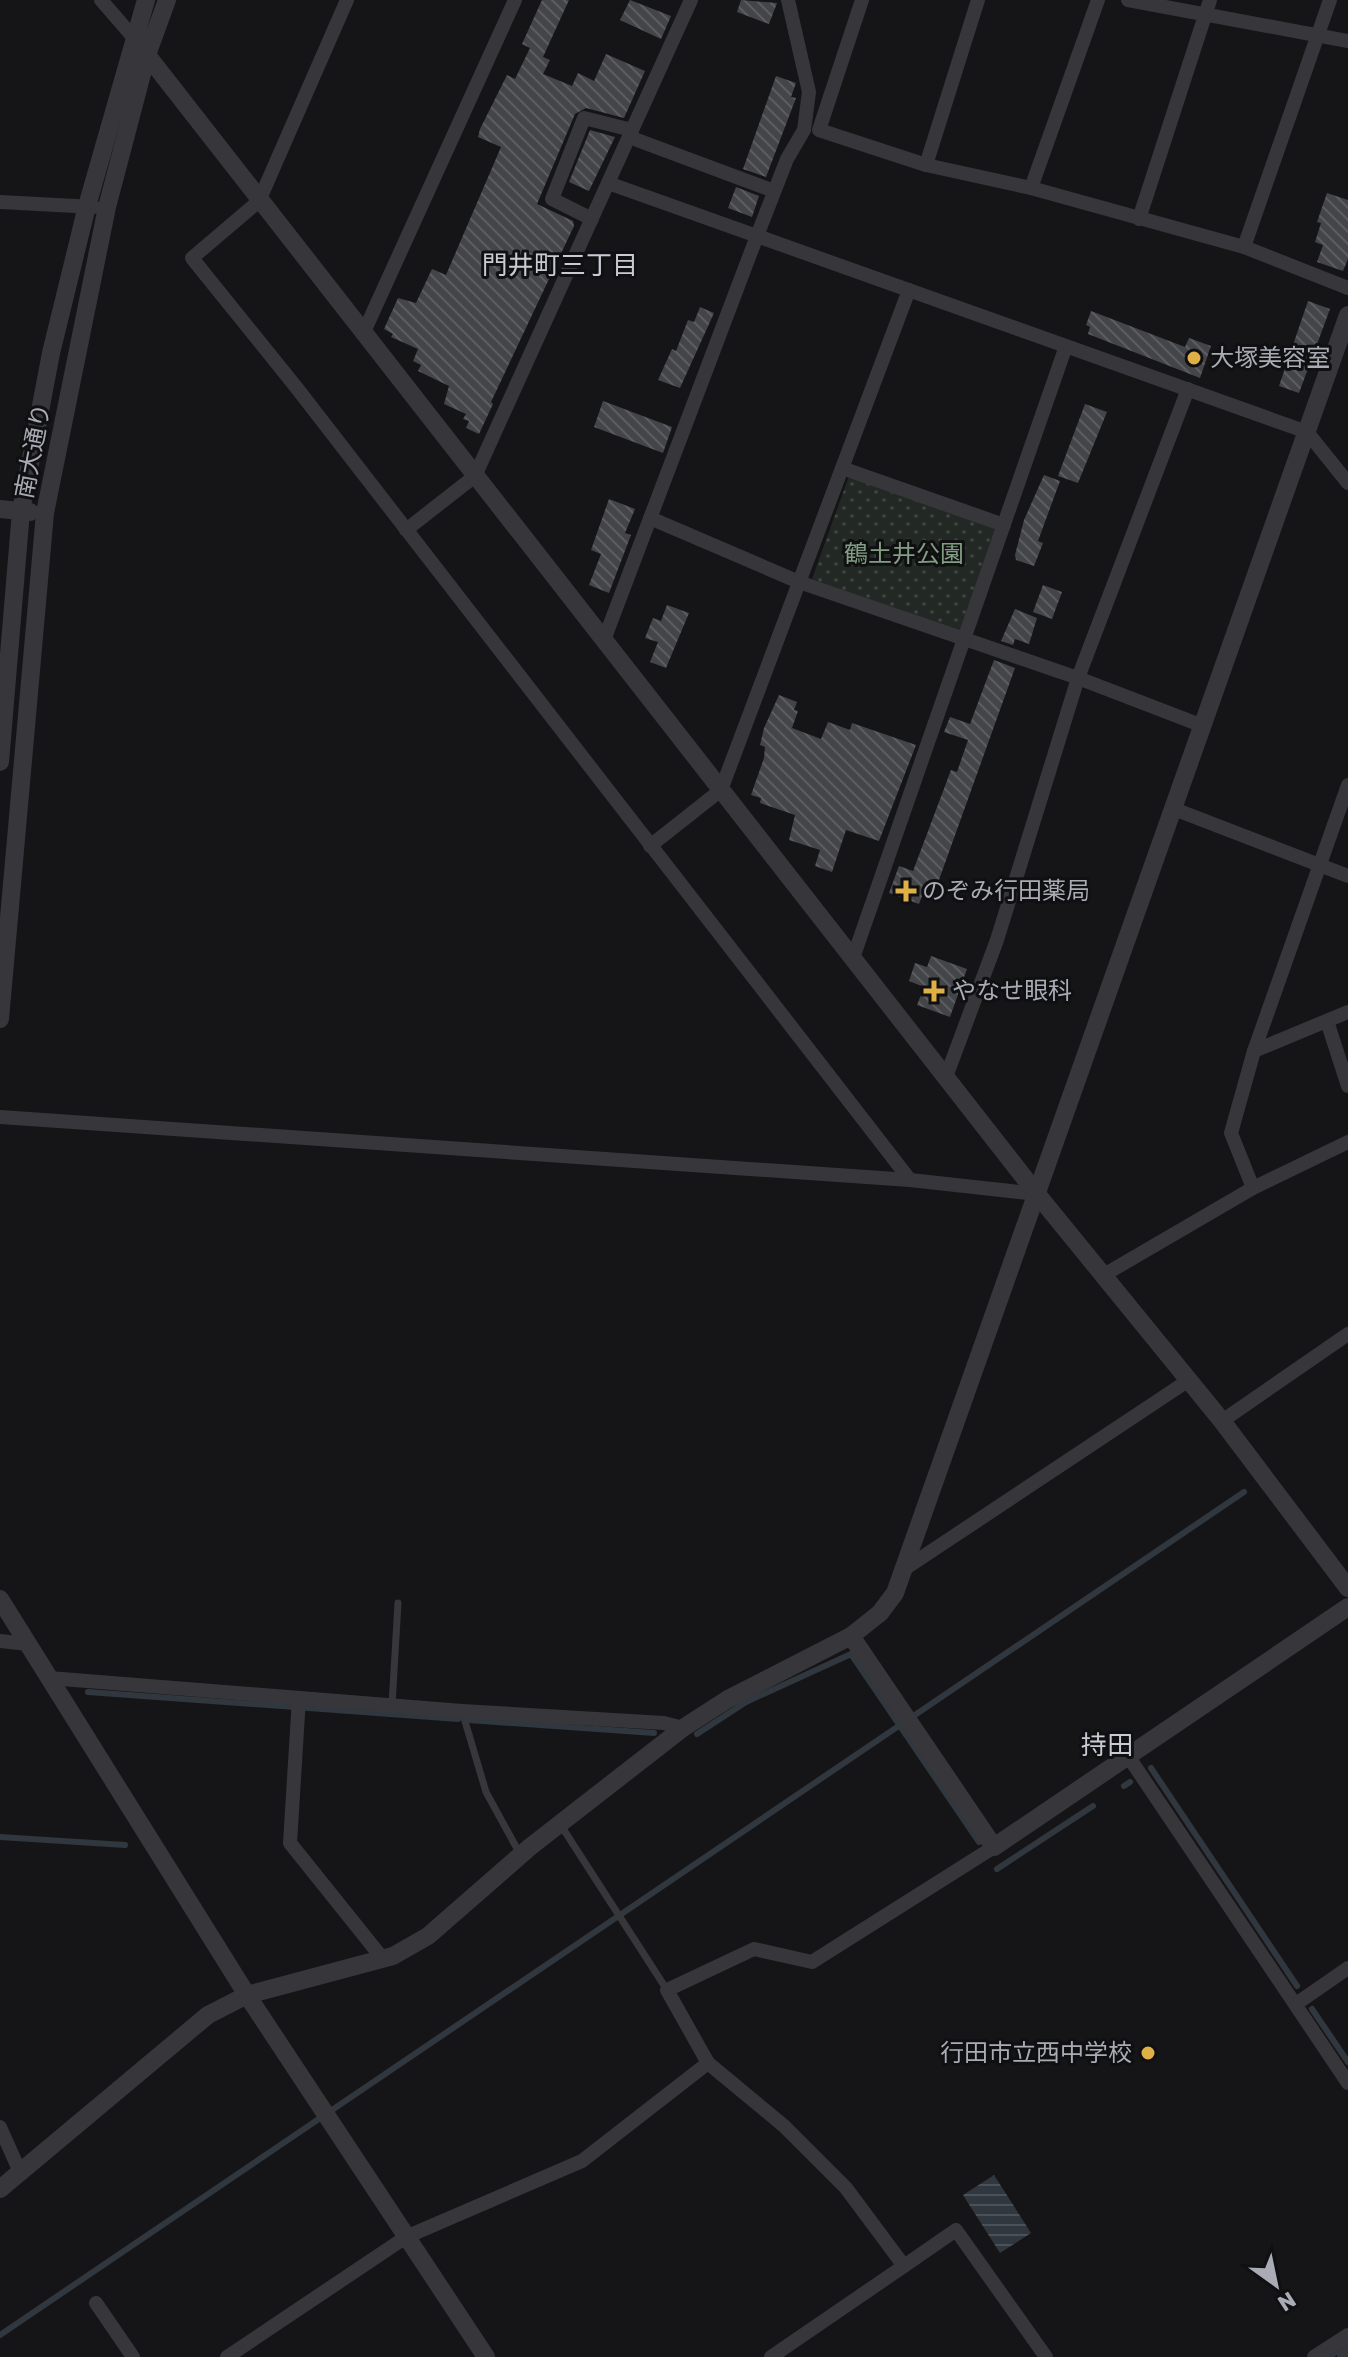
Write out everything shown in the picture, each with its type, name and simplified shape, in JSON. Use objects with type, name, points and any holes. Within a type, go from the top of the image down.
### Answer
[{"type":"street","points":[[101,0],[133,36],[1037,1194],[1222,1421],[1348,1588]]},
{"type":"street","name":"南大通り","points":[[0,762],[21,511],[51,353],[87,206],[133,36],[146,0]]},
{"type":"street","name":"南大通り","points":[[0,1019],[45,513],[107,207],[147,55],[167,0]]},
{"type":"street","points":[[347,0],[259,201],[192,258],[910,1180]]},
{"type":"street","points":[[363,334],[515,0]]},
{"type":"street","points":[[788,0],[809,92],[812,130]]},
{"type":"street","points":[[604,640],[774,191],[812,130],[862,0]]},
{"type":"street","points":[[926,165],[978,0]]},
{"type":"street","points":[[1031,188],[1098,0]]},
{"type":"street","points":[[1128,0],[1208,7],[1348,41]]},
{"type":"street","points":[[1244,247],[1330,0]]},
{"type":"street","points":[[406,530],[475,476],[688,1]]},
{"type":"street","points":[[1139,219],[1208,7]]},
{"type":"street","points":[[592,219],[552,199],[584,118],[774,191]]},
{"type":"street","points":[[812,130],[926,165],[1031,188],[1244,247],[1348,288]]},
{"type":"street","points":[[608,183],[1307,432],[1348,483]]},
{"type":"street","points":[[0,202],[107,207]]},
{"type":"street","points":[[650,846],[721,790],[909,290]]},
{"type":"street","points":[[0,2189],[208,2015],[247,1995],[383,1959],[428,1936],[560,1824],[683,1728],[728,1699],[851,1636],[880,1613],[895,1593],[1348,315]]},
{"type":"street","points":[[853,958],[1066,346]]},
{"type":"street","points":[[946,1077],[997,940],[1078,678],[1188,389]]},
{"type":"street","points":[[842,468],[1004,525]]},
{"type":"street","points":[[0,509],[45,513]]},
{"type":"street","points":[[650,518],[799,582],[1078,678],[1203,726]]},
{"type":"street","points":[[1253,1188],[1231,1133],[1254,1051],[1348,785]]},
{"type":"street","points":[[1174,809],[1348,876]]},
{"type":"street","points":[[1254,1051],[1348,1012]]},
{"type":"street","points":[[1327,1021],[1348,1086]]},
{"type":"street","points":[[0,1117],[910,1180],[1037,1194]]},
{"type":"street","points":[[1102,1276],[1253,1188],[1348,1142]]},
{"type":"street","points":[[1222,1421],[1348,1334]]},
{"type":"street","points":[[906,1568],[1189,1380]]},
{"type":"street","points":[[0,1599],[247,1995],[486,2357]]},
{"type":"street","points":[[904,2266],[846,2188],[784,2126],[708,2063],[667,1990],[754,1949],[812,1962],[994,1847],[1348,1607]]},
{"type":"street","points":[[851,1636],[994,1847]]},
{"type":"street","points":[[0,1641],[28,1644]]},
{"type":"street","points":[[49,1678],[392,1706],[664,1723],[683,1728]]},
{"type":"street","points":[[299,1698],[290,1843],[383,1959]]},
{"type":"street","points":[[1128,1756],[1348,2083]]},
{"type":"street","points":[[1296,2004],[1348,1968]]},
{"type":"street","points":[[227,2357],[406,2237],[582,2161],[708,2063]]},
{"type":"street","points":[[0,2127],[20,2172]]},
{"type":"street","points":[[771,2357],[956,2230],[1046,2357]]},
{"type":"street","points":[[96,2303],[133,2357]]},
{"type":"street","points":[[1314,2357],[1348,2335]]},
{"type":"lane","points":[[392,1706],[398,1603]]},
{"type":"lane","points":[[462,1711],[486,1792],[521,1856]]},
{"type":"lane","points":[[560,1824],[667,1990]]},
{"type":"green space","name":"鶴土井公園","points":[[849,476],[997,529],[960,631],[812,579]]},
{"type":"shaded area","points":[[994,2175],[1031,2233],[1000,2253],[963,2195]]},
{"type":"building","points":[[542,0],[569,0],[543,57],[550,60],[543,74],[572,86],[578,73],[594,81],[606,54],[645,71],[624,118],[586,108],[575,114],[537,204],[573,221],[574,226],[479,434],[466,428],[469,421],[463,419],[466,414],[444,404],[449,386],[418,371],[421,365],[413,361],[418,349],[391,337],[393,334],[384,329],[398,298],[416,303],[432,269],[446,275],[501,147],[478,137],[480,129],[507,75],[515,79],[530,48],[522,44]]},
{"type":"building","points":[[630,0],[671,16],[661,39],[620,20]]},
{"type":"building","points":[[741,0],[777,3],[769,24],[737,12]]},
{"type":"building","points":[[776,76],[796,83],[791,97],[796,98],[766,177],[743,169]]},
{"type":"building","points":[[590,130],[615,137],[589,191],[569,182]]},
{"type":"building","points":[[736,187],[759,196],[752,217],[728,208]]},
{"type":"building","points":[[1327,193],[1348,200],[1348,259],[1343,271],[1317,262],[1323,245],[1315,242],[1321,223],[1317,222]]},
{"type":"building","points":[[1308,301],[1330,309],[1299,393],[1279,386]]},
{"type":"building","points":[[700,307],[714,313],[680,388],[658,380],[672,349],[676,351],[688,320],[694,322]]},
{"type":"building","points":[[1091,311],[1185,347],[1189,338],[1211,346],[1200,378],[1088,334],[1090,327],[1086,325]]},
{"type":"building","points":[[603,401],[672,427],[663,453],[594,427]]},
{"type":"building","points":[[1085,404],[1107,412],[1078,483],[1058,476]]},
{"type":"building","points":[[1044,475],[1060,481],[1038,541],[1043,543],[1034,566],[1016,560],[1015,555],[1024,520]]},
{"type":"building","points":[[609,499],[635,509],[625,533],[631,535],[609,593],[589,585],[601,554],[591,550]]},
{"type":"building","points":[[1043,585],[1062,592],[1052,619],[1033,612]]},
{"type":"building","points":[[667,605],[689,613],[666,668],[650,662],[658,642],[645,638],[653,618],[661,621]]},
{"type":"building","points":[[1015,609],[1037,618],[1029,644],[1015,639],[1013,645],[1001,641]]},
{"type":"building","points":[[994,660],[1015,668],[935,891],[925,888],[919,904],[889,893],[899,866],[913,871],[951,770],[957,772],[968,740],[944,732],[950,717],[970,724]]},
{"type":"building","points":[[779,695],[797,702],[794,710],[798,711],[792,728],[821,739],[828,722],[850,730],[852,723],[916,745],[879,841],[846,830],[832,872],[815,866],[820,850],[789,840],[795,815],[760,803],[761,798],[751,795],[764,758],[765,747],[760,745],[764,728]]},
{"type":"building","points":[[931,956],[967,969],[950,1017],[917,1005],[924,987],[909,981],[915,963],[927,967]]},
{"type":"waterway","points":[[0,2335],[1244,1492]]},
{"type":"waterway","points":[[697,1734],[746,1702],[851,1654],[979,1842]]},
{"type":"waterway","points":[[88,1692],[458,1719]]},
{"type":"waterway","points":[[469,1720],[654,1733]]},
{"type":"waterway","points":[[1151,1768],[1297,1986]]},
{"type":"waterway","points":[[1124,1786],[1130,1782]]},
{"type":"waterway","points":[[997,1869],[1093,1806]]},
{"type":"waterway","points":[[0,1837],[125,1845]]},
{"type":"waterway","points":[[1312,2009],[1348,2062]]},
{"type":"waterway","points":[[1329,2357],[1348,2344]]},
{"type":"place","name":"大塚美容室","points":[[1194,358]]},
{"type":"place","name":"のぞみ行田薬局","points":[[906,891]]},
{"type":"place","name":"やなせ眼科","points":[[934,991]]},
{"type":"place","name":"行田市立西中学校","points":[[1148,2053]]},
{"type":"district","name":"門井町三丁目","points":[[560,265]]},
{"type":"district","name":"持田","points":[[1107,1745]]}]
